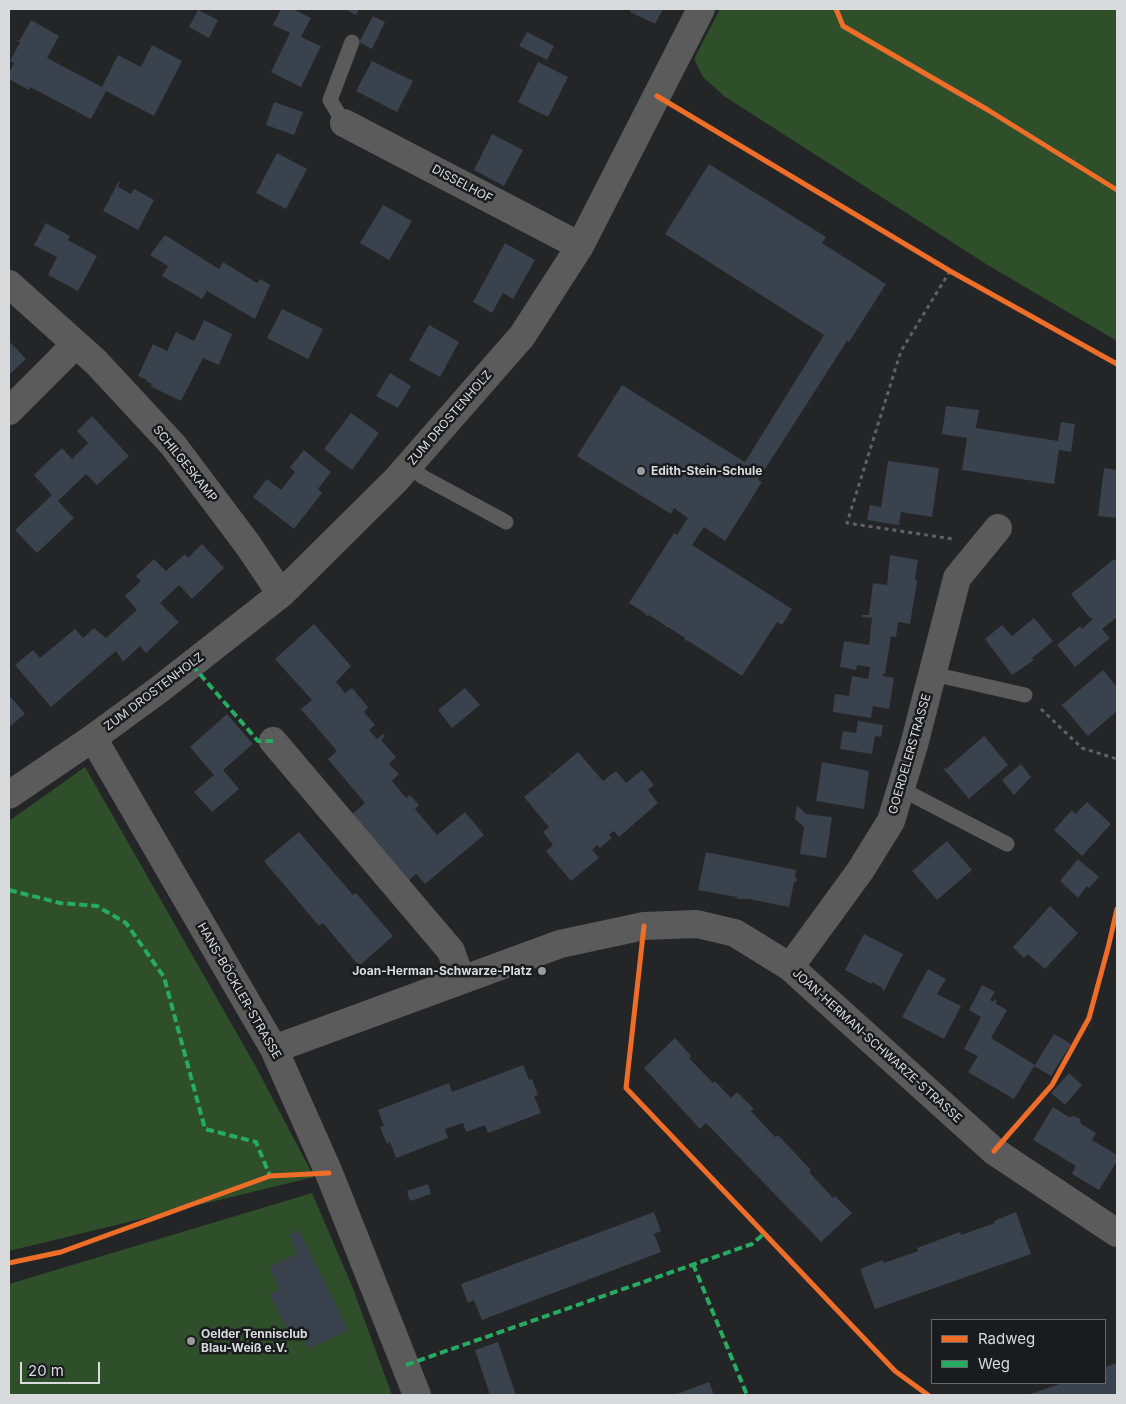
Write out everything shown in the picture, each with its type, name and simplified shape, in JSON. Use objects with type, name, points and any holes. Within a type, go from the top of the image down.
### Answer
[{"type":"street","name":"ZUM DROSTENHOLZ","points":[[9,795],[93,738],[160,689],[280,594],[396,480],[522,336],[580,246],[701,9]]},
{"type":"street","name":"DISSELHOF","points":[[344,123],[580,246]]},
{"type":"street","name":"SCHILGESKAMP","points":[[9,284],[96,362],[173,445],[248,545],[280,594]]},
{"type":"street","points":[[9,411],[76,344]]},
{"type":"street","name":"GOERDELERSTRASSE","points":[[790,967],[860,871],[891,821],[933,674],[957,578],[998,528]]},
{"type":"street","name":"HANS-BÖCKLER-STRASSE","points":[[93,738],[274,1049],[329,1173],[417,1395]]},
{"type":"street","points":[[273,741],[451,951],[461,980]]},
{"type":"street","name":"JOAN-HERMAN-SCHWARZE-STRASSE","points":[[274,1049],[560,944],[644,926],[697,924],[735,934],[790,967],[994,1151],[1117,1233]]},
{"type":"lane","points":[[344,123],[330,100],[352,42]]},
{"type":"lane","points":[[409,465],[423,477],[506,522]]},
{"type":"lane","points":[[933,674],[1026,695]]},
{"type":"lane","points":[[901,789],[1007,844]]},
{"type":"path","points":[[950,271],[901,351],[847,523],[962,540],[974,557]]},
{"type":"path","points":[[1026,695],[1082,748],[1117,759]]},
{"type":"green space","points":[[720,9],[1117,9],[1117,341],[986,264],[724,96],[703,77],[694,59]]},
{"type":"green space","points":[[85,767],[255,1065],[314,1177],[9,1251],[9,821]]},
{"type":"green space","name":"Oelder Tennisclub Blau-Weiß e.V.","points":[[312,1193],[352,1286],[392,1395],[9,1395],[9,1284]]},
{"type":"building","points":[[281,9],[293,9],[311,18],[301,37],[321,46],[301,87],[271,72],[290,33],[273,25]]},
{"type":"building","points":[[345,9],[359,9],[356,15]]},
{"type":"building","points":[[631,9],[663,9],[655,24],[630,12]]},
{"type":"building","points":[[198,10],[218,20],[209,38],[189,27]]},
{"type":"building","points":[[373,16],[385,22],[372,49],[359,42]]},
{"type":"building","points":[[31,20],[59,36],[47,58],[102,87],[118,55],[141,67],[152,45],[182,61],[154,116],[106,91],[91,119],[30,87],[29,90],[9,79],[9,73],[14,63],[10,61],[20,42],[16,40],[20,40]]},
{"type":"building","points":[[527,32],[554,46],[547,60],[519,46]]},
{"type":"building","points":[[372,61],[413,81],[397,112],[356,91]]},
{"type":"building","points":[[538,62],[568,77],[548,117],[518,102]]},
{"type":"building","points":[[274,102],[303,112],[294,135],[266,125]]},
{"type":"building","points":[[492,134],[523,150],[504,186],[474,170]]},
{"type":"building","points":[[277,153],[307,169],[286,209],[256,193]]},
{"type":"building","points":[[709,164],[826,237],[822,243],[886,284],[758,480],[762,482],[725,541],[704,527],[692,545],[792,609],[782,625],[777,622],[742,676],[629,603],[674,533],[677,535],[688,518],[674,508],[671,514],[577,456],[622,385],[745,462],[824,335],[665,234]]},
{"type":"building","points":[[119,181],[118,187],[131,194],[134,189],[154,200],[138,230],[103,211]]},
{"type":"building","points":[[383,205],[412,221],[389,260],[360,243]]},
{"type":"building","points":[[46,223],[70,236],[68,240],[97,256],[78,291],[48,275],[57,257],[34,245]]},
{"type":"building","points":[[165,235],[219,269],[223,262],[257,283],[260,279],[270,285],[255,319],[207,291],[202,299],[162,276],[168,266],[150,255]]},
{"type":"building","points":[[505,243],[535,260],[513,299],[503,293],[492,313],[473,302]]},
{"type":"building","points":[[282,309],[323,329],[308,359],[267,338]]},
{"type":"building","points":[[204,320],[232,334],[219,365],[203,358],[181,401],[150,386],[152,384],[138,376],[153,344],[167,351],[176,332],[194,341]]},
{"type":"building","points":[[429,325],[459,342],[440,377],[409,360]]},
{"type":"building","points":[[9,341],[26,359],[9,375]]},
{"type":"building","points":[[390,373],[411,386],[398,408],[376,396]]},
{"type":"building","points":[[946,406],[979,410],[976,428],[1058,441],[1061,422],[1075,424],[1071,452],[1059,450],[1054,484],[962,470],[967,438],[942,434]]},
{"type":"building","points":[[351,413],[379,433],[352,470],[324,449]]},
{"type":"building","points":[[92,416],[129,456],[97,485],[86,474],[58,501],[74,518],[37,553],[15,530],[52,495],[34,475],[62,448],[72,459],[88,443],[77,431]]},
{"type":"building","points":[[304,450],[331,472],[318,489],[322,493],[294,529],[253,497],[267,479],[281,490],[295,472],[290,467]]},
{"type":"building","points":[[888,461],[939,468],[932,517],[901,512],[899,525],[867,520],[870,505],[881,507]]},
{"type":"building","points":[[1104,468],[1117,470],[1117,518],[1098,516]]},
{"type":"building","points":[[202,544],[224,568],[192,599],[179,585],[160,603],[179,622],[146,653],[140,646],[123,662],[116,651],[51,707],[15,665],[33,650],[40,658],[75,629],[83,638],[94,628],[106,638],[137,610],[125,596],[141,581],[136,576],[154,559],[166,571],[185,554],[188,558]]},
{"type":"building","points":[[890,555],[918,560],[915,579],[917,582],[910,624],[898,622],[896,637],[891,636],[885,674],[883,674],[883,676],[894,678],[889,709],[873,706],[871,718],[833,712],[835,694],[849,696],[852,676],[868,679],[870,667],[857,665],[856,670],[840,667],[844,641],[869,645],[872,618],[862,617],[862,615],[869,615],[873,583],[887,585]]},
{"type":"building","points":[[1114,559],[1117,563],[1117,617],[1102,629],[1110,638],[1075,667],[1057,645],[1080,626],[1082,629],[1093,619],[1089,617],[1071,594]]},
{"type":"building","points":[[1034,618],[1053,641],[1032,658],[1034,660],[1012,675],[985,639],[1002,625],[1012,636]]},
{"type":"building","points":[[314,624],[351,666],[336,682],[345,693],[352,688],[368,707],[364,712],[375,725],[369,730],[377,739],[383,734],[385,736],[381,740],[396,757],[389,764],[399,774],[392,781],[406,798],[410,795],[419,805],[415,809],[437,835],[465,812],[484,835],[425,884],[416,874],[407,882],[351,815],[365,803],[328,759],[337,751],[301,709],[312,700],[275,659]]},
{"type":"building","points":[[1103,670],[1117,687],[1117,711],[1088,736],[1061,704]]},
{"type":"building","points":[[465,688],[480,705],[452,728],[438,710]]},
{"type":"building","points":[[9,695],[25,714],[9,727]]},
{"type":"building","points":[[227,714],[253,744],[223,770],[239,789],[212,812],[194,792],[214,775],[190,747]]},
{"type":"building","points":[[858,721],[883,725],[881,737],[875,736],[872,754],[840,749],[843,731],[856,733]]},
{"type":"building","points":[[984,736],[1008,765],[969,799],[942,767],[946,769]]},
{"type":"building","points":[[578,752],[603,781],[616,771],[626,783],[642,770],[654,785],[648,790],[658,803],[619,837],[614,831],[609,835],[612,838],[600,848],[597,845],[592,850],[599,858],[571,881],[546,851],[553,845],[543,832],[549,827],[524,797],[551,775],[548,771],[552,774]]},
{"type":"building","points":[[822,762],[869,771],[864,809],[816,801]]},
{"type":"building","points":[[1021,764],[1031,777],[1014,795],[1002,780]]},
{"type":"building","points":[[1087,802],[1111,824],[1082,856],[1054,830],[1072,810],[1075,814]]},
{"type":"building","points":[[797,805],[806,814],[832,817],[826,858],[800,854],[804,827],[795,819]]},
{"type":"building","points":[[299,832],[353,895],[356,893],[393,936],[359,966],[323,923],[319,926],[264,861]]},
{"type":"building","points":[[947,841],[972,870],[937,900],[912,871]]},
{"type":"building","points":[[706,852],[796,870],[795,878],[797,878],[796,882],[794,882],[789,907],[749,899],[737,899],[737,897],[698,890]]},
{"type":"building","points":[[1078,859],[1099,877],[1089,888],[1087,886],[1078,898],[1060,881]]},
{"type":"building","points":[[1050,906],[1078,933],[1045,969],[1028,954],[1024,958],[1013,947]]},
{"type":"building","points":[[864,934],[903,954],[884,991],[883,988],[872,982],[871,984],[845,970]]},
{"type":"building","points":[[928,969],[946,979],[937,994],[961,1006],[944,1039],[902,1017]]},
{"type":"building","points":[[982,985],[995,992],[990,1000],[993,1002],[994,999],[997,1001],[995,1003],[1007,1010],[991,1038],[1035,1065],[1054,1034],[1071,1044],[1051,1076],[1034,1066],[1014,1099],[968,1072],[978,1056],[964,1049],[981,1017],[969,1010]]},
{"type":"building","points":[[675,1038],[691,1056],[689,1058],[713,1083],[715,1081],[731,1098],[737,1092],[754,1109],[751,1111],[775,1137],[778,1135],[811,1170],[809,1172],[833,1198],[835,1196],[852,1213],[821,1242],[706,1123],[700,1129],[644,1068]]},
{"type":"building","points":[[523,1065],[529,1080],[532,1079],[538,1095],[534,1096],[541,1113],[488,1133],[485,1125],[466,1132],[463,1123],[445,1129],[448,1138],[396,1158],[390,1142],[387,1144],[380,1127],[384,1126],[378,1110],[449,1083],[452,1092]]},
{"type":"building","points":[[1069,1073],[1082,1085],[1065,1105],[1051,1093]]},
{"type":"building","points":[[1053,1107],[1069,1117],[1074,1116],[1080,1119],[1081,1124],[1096,1133],[1092,1140],[1117,1155],[1117,1161],[1099,1190],[1072,1174],[1076,1166],[1033,1140]]},
{"type":"building","points":[[428,1184],[431,1194],[410,1201],[407,1191]]},
{"type":"building","points":[[654,1212],[661,1231],[654,1234],[661,1252],[482,1320],[474,1300],[468,1303],[461,1284]]},
{"type":"building","points":[[1016,1212],[1031,1254],[875,1309],[860,1269],[883,1260],[884,1263],[918,1251],[917,1248],[960,1232],[961,1235],[995,1223],[994,1221]]},
{"type":"building","points":[[299,1230],[348,1330],[309,1349],[300,1332],[290,1336],[270,1294],[280,1289],[269,1267],[298,1253],[289,1235]]},
{"type":"building","points":[[498,1342],[516,1395],[490,1395],[475,1350]]},
{"type":"building","points":[[1117,1363],[1117,1395],[1028,1395],[1059,1384],[1106,1384],[1106,1367]]},
{"type":"building","points":[[709,1382],[714,1395],[674,1395]]},
{"type":"marked path","points":[[192,665],[258,741],[273,741]]},
{"type":"marked path","points":[[9,890],[60,903],[97,906],[126,923],[164,977],[205,1129],[256,1142],[270,1176]]},
{"type":"marked path","points":[[406,1365],[752,1244],[765,1233]]},
{"type":"marked path","points":[[693,1264],[747,1395]]},
{"type":"cycle path","points":[[836,9],[843,26],[988,110],[1117,190]]},
{"type":"cycle path","points":[[657,96],[950,271],[1117,364]]},
{"type":"cycle path","points":[[994,1151],[1052,1085],[1089,1018],[1117,909]]},
{"type":"cycle path","points":[[644,926],[626,1088],[895,1371],[928,1395]]},
{"type":"cycle path","points":[[9,1263],[61,1252],[270,1176],[329,1173]]},
{"type":"place","name":"Edith-Stein-Schule","points":[[641,471]]},
{"type":"place","name":"Joan-Herman-Schwarze-Platz","points":[[542,971]]},
{"type":"place","name":"Oelder Tennisclub Blau-Weiß e.V.","points":[[191,1341]]}]
